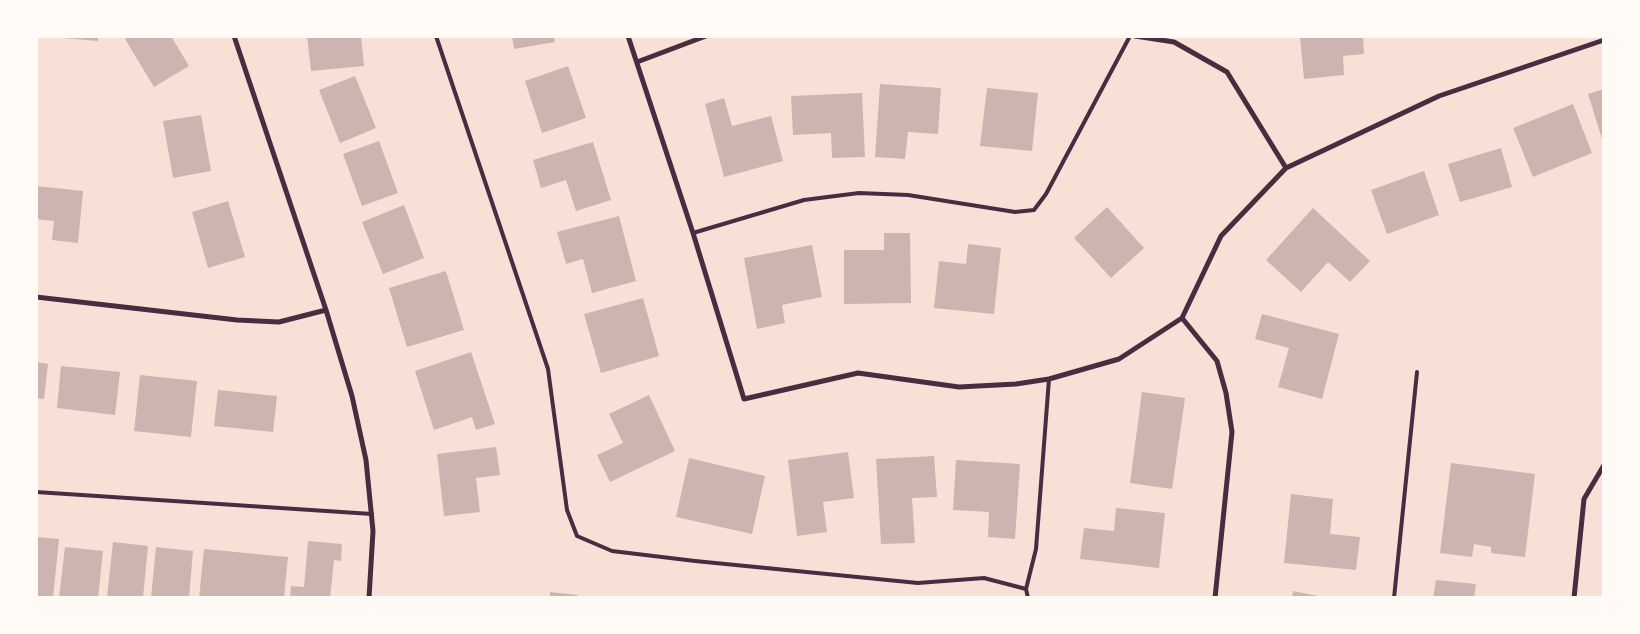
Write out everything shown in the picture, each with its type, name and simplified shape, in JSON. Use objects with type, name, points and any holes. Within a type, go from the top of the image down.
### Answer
[{"type":"street","points":[[234,36],[326,310],[352,396],[366,460],[372,514],[373,530],[369,598]]},
{"type":"street","points":[[628,36],[693,233],[744,399],[858,373],[959,387],[1016,384],[1050,379],[1119,359],[1182,318],[1221,236],[1286,168],[1440,96],[1604,40]]},
{"type":"street","points":[[638,62],[706,36]]},
{"type":"street","points":[[1135,36],[1174,42],[1227,72],[1286,168]]},
{"type":"street","points":[[36,297],[237,320],[279,322],[326,310]]},
{"type":"street","points":[[1182,318],[1217,362],[1226,393],[1232,432],[1215,598]]},
{"type":"street","points":[[1574,598],[1584,499],[1604,465]]},
{"type":"lane","points":[[436,36],[548,369],[567,510],[577,536],[612,551],[695,561],[918,583],[984,578],[1026,589]]},
{"type":"lane","points":[[693,233],[804,200],[859,193],[908,196],[1015,212],[1034,210],[1046,194],[1130,36]]},
{"type":"lane","points":[[1394,598],[1417,372]]},
{"type":"lane","points":[[1028,598],[1026,589],[1036,549],[1050,379]]},
{"type":"lane","points":[[36,492],[372,514]]},
{"type":"building","points":[[63,36],[98,36],[98,41],[63,38]]},
{"type":"building","points":[[129,36],[171,36],[189,66],[154,87],[125,39]]},
{"type":"building","points":[[307,36],[361,36],[364,66],[311,71]]},
{"type":"building","points":[[512,36],[554,36],[555,42],[514,49]]},
{"type":"building","points":[[1300,36],[1363,36],[1364,54],[1343,56],[1344,75],[1304,79]]},
{"type":"building","points":[[568,66],[586,118],[542,133],[525,81]]},
{"type":"building","points":[[355,76],[376,128],[340,143],[319,90]]},
{"type":"building","points":[[880,84],[941,88],[938,134],[908,132],[905,159],[875,157]]},
{"type":"building","points":[[987,88],[1038,93],[1032,151],[980,146]]},
{"type":"building","points":[[1604,89],[1604,142],[1603,142],[1588,94]]},
{"type":"building","points":[[862,93],[865,157],[832,158],[831,133],[793,135],[791,96]]},
{"type":"building","points":[[724,98],[732,126],[771,116],[783,161],[724,177],[705,104]]},
{"type":"building","points":[[1573,104],[1592,153],[1533,177],[1513,128]]},
{"type":"building","points":[[201,115],[211,171],[173,178],[163,121]]},
{"type":"building","points":[[379,141],[398,193],[362,206],[343,154]]},
{"type":"building","points":[[593,142],[611,200],[576,211],[566,180],[541,188],[533,160]]},
{"type":"building","points":[[1501,148],[1512,187],[1460,202],[1448,164]]},
{"type":"building","points":[[1424,171],[1439,215],[1387,234],[1371,190]]},
{"type":"building","points":[[36,186],[83,191],[78,243],[52,240],[54,221],[36,219]]},
{"type":"building","points":[[228,201],[245,257],[208,268],[192,212]]},
{"type":"building","points":[[404,205],[424,258],[383,274],[362,222]]},
{"type":"building","points":[[1107,207],[1144,248],[1111,278],[1074,238]]},
{"type":"building","points":[[1313,208],[1370,261],[1350,282],[1328,262],[1301,292],[1266,260]]},
{"type":"building","points":[[619,216],[636,281],[592,293],[583,259],[566,264],[557,232]]},
{"type":"building","points":[[884,233],[910,233],[911,303],[844,304],[844,250],[884,250]]},
{"type":"building","points":[[968,244],[1001,248],[994,314],[934,308],[939,261],[966,264]]},
{"type":"building","points":[[812,245],[822,297],[782,305],[785,323],[757,329],[744,258]]},
{"type":"building","points":[[446,271],[464,330],[407,347],[389,288]]},
{"type":"building","points":[[643,298],[659,356],[601,373],[584,314]]},
{"type":"building","points":[[1262,314],[1339,334],[1322,399],[1278,387],[1289,348],[1255,339]]},
{"type":"building","points":[[471,352],[495,424],[476,430],[472,417],[434,430],[415,371]]},
{"type":"building","points":[[36,362],[48,364],[44,399],[36,398]]},
{"type":"building","points":[[61,366],[120,372],[115,415],[57,408]]},
{"type":"building","points":[[140,375],[197,381],[191,437],[134,431]]},
{"type":"building","points":[[218,390],[277,396],[273,432],[214,426]]},
{"type":"building","points":[[1142,392],[1185,398],[1172,489],[1130,483]]},
{"type":"building","points":[[649,395],[675,451],[610,482],[597,455],[623,443],[609,414]]},
{"type":"building","points":[[496,447],[500,475],[476,478],[480,512],[444,516],[437,454]]},
{"type":"building","points":[[848,452],[854,498],[823,502],[827,532],[797,536],[788,460]]},
{"type":"building","points":[[934,456],[937,497],[912,498],[915,543],[881,544],[876,459]]},
{"type":"building","points":[[689,458],[765,476],[752,534],[676,517]]},
{"type":"building","points":[[956,460],[1020,464],[1015,539],[988,537],[989,512],[953,510]]},
{"type":"building","points":[[1451,463],[1535,474],[1525,557],[1491,553],[1491,547],[1474,544],[1472,557],[1440,553]]},
{"type":"building","points":[[1291,494],[1333,499],[1330,534],[1360,537],[1356,570],[1284,563]]},
{"type":"building","points":[[1116,508],[1165,513],[1159,568],[1080,559],[1084,528],[1114,531]]},
{"type":"building","points":[[36,537],[59,539],[53,598],[36,598]]},
{"type":"building","points":[[308,541],[342,544],[341,561],[334,560],[330,598],[290,598],[291,586],[304,587]]},
{"type":"building","points":[[113,542],[148,546],[143,598],[107,598]]},
{"type":"building","points":[[65,547],[103,551],[98,598],[59,598]]},
{"type":"building","points":[[156,547],[193,551],[189,598],[151,598]]},
{"type":"building","points":[[204,549],[288,557],[284,598],[199,598]]},
{"type":"building","points":[[1436,580],[1476,584],[1474,598],[1433,598]]},
{"type":"building","points":[[1293,591],[1323,597],[1323,598],[1292,598]]},
{"type":"building","points":[[550,592],[578,595],[578,598],[550,598]]}]
